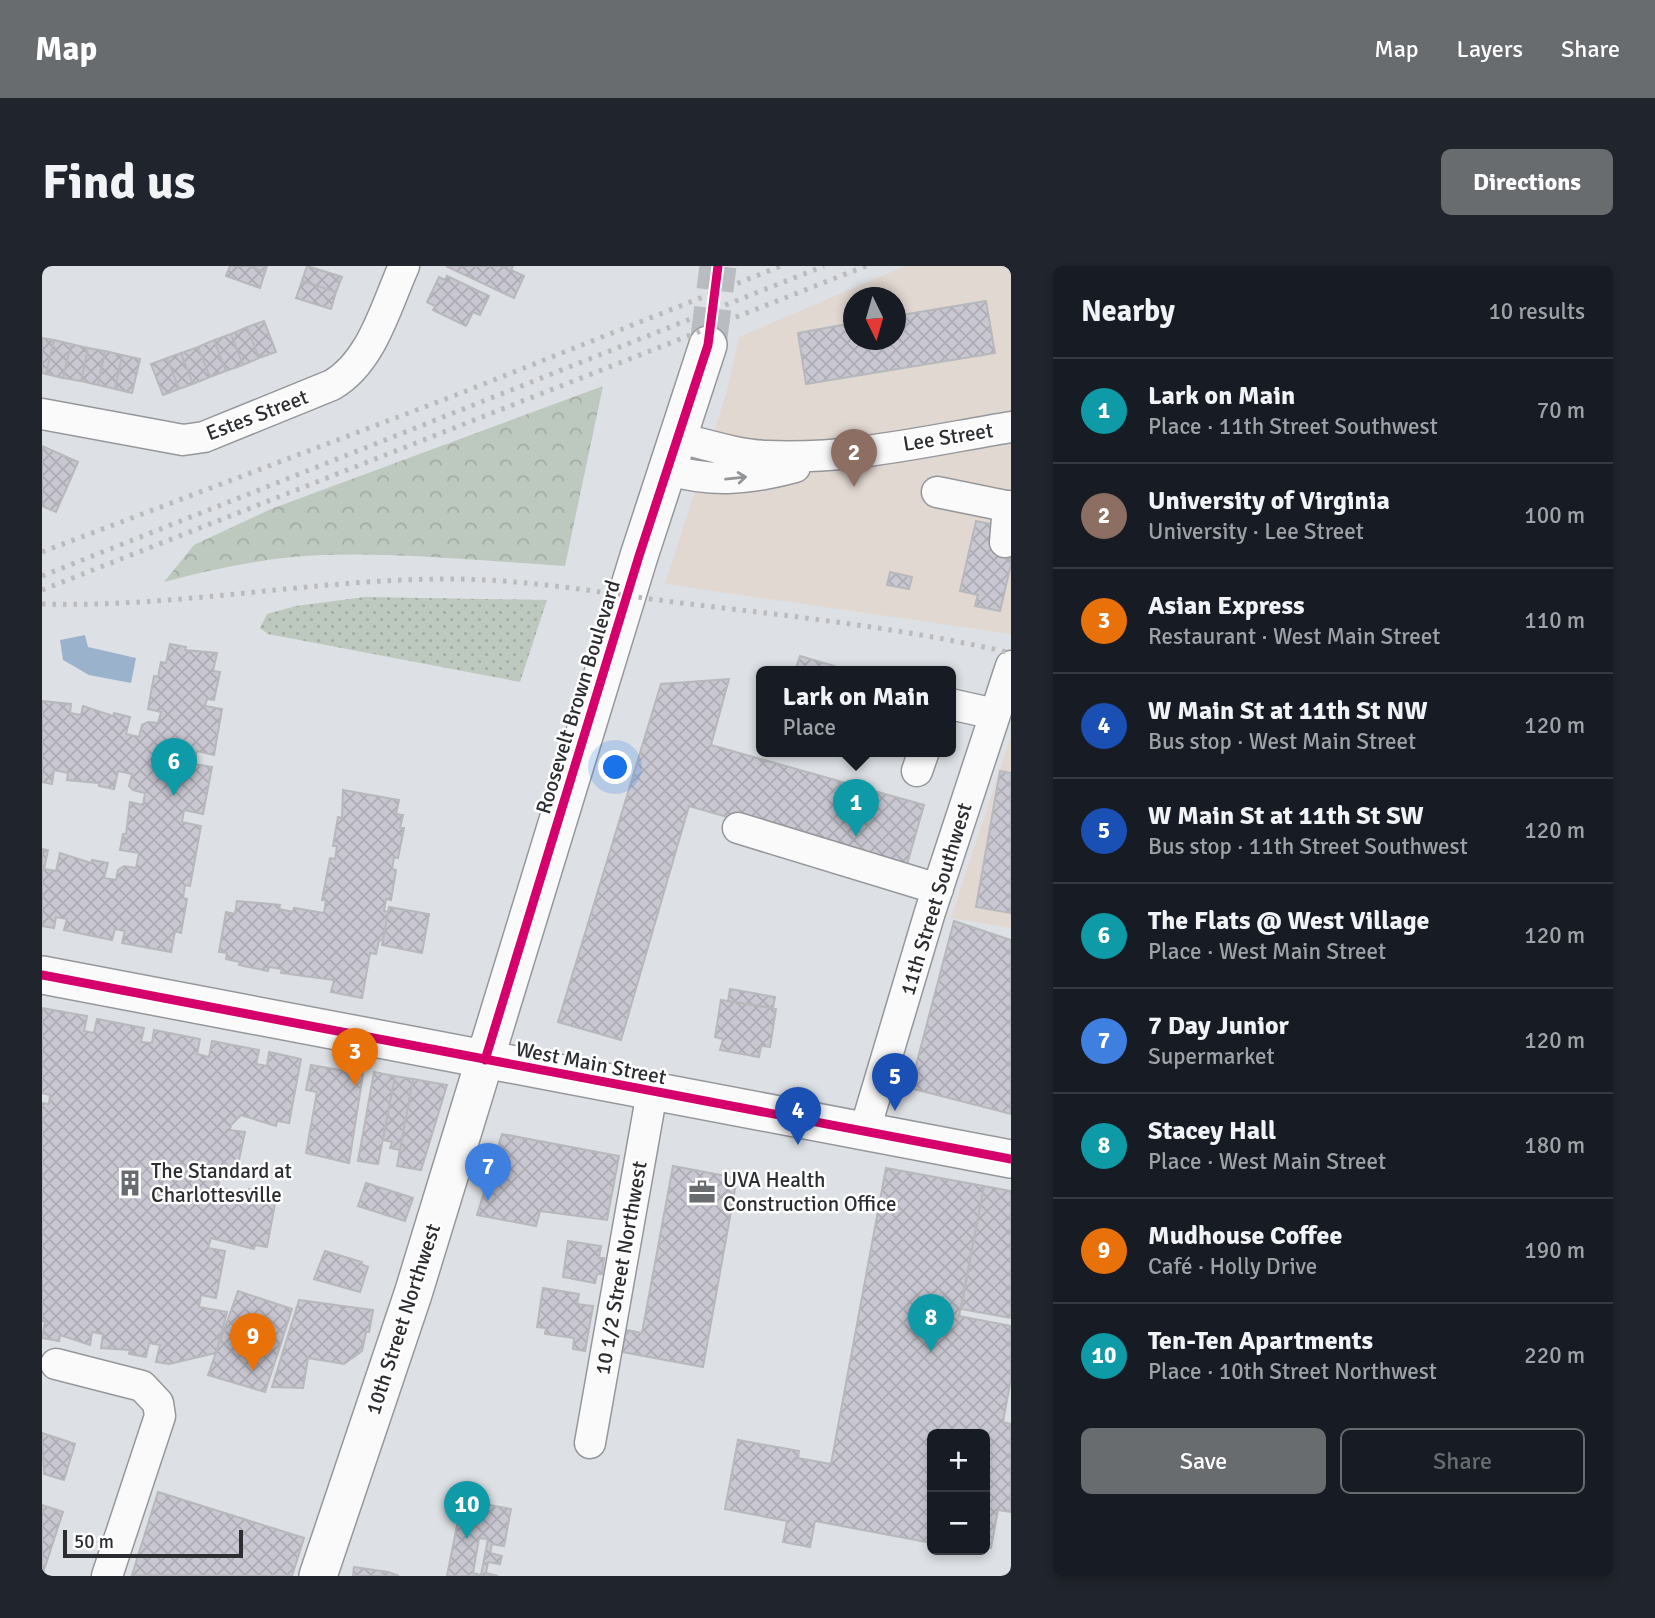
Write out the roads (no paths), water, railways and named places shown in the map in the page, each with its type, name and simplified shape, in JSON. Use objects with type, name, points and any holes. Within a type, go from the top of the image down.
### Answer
[{"type":"main road","name":"Roosevelt Brown Boulevard","points":[[485,1060],[639,556],[708,345]]},
{"type":"main road","name":"West Main Street","points":[[42,975],[1011,1159]]},
{"type":"main road","name":"10th Street Northwest","points":[[318,1576],[413,1294],[485,1060]]},
{"type":"street","name":"Estes Street","points":[[42,414],[183,440],[204,437],[346,377],[360,363],[404,266]]},
{"type":"street","name":"Lee Street","points":[[674,454],[702,480],[722,480],[758,476],[843,454],[1011,428]]},
{"type":"street","points":[[937,492],[1010,506],[1005,542]]},
{"type":"street","name":"11th Street Southwest","points":[[864,1133],[938,889],[999,727],[1011,666]]},
{"type":"street","points":[[956,707],[999,727]]},
{"type":"street","points":[[738,828],[938,889]]},
{"type":"street","name":"10 1/2 Street Northwest","points":[[590,1443],[652,1092]]},
{"type":"street","points":[[56,1364],[142,1385],[158,1403],[160,1416],[107,1576]]},
{"type":"water","points":[[85,635],[88,647],[136,658],[131,683],[89,675],[63,660],[60,640]]},
{"type":"tunnel","points":[[708,345],[718,266]]},
{"type":"railway","points":[[42,552],[456,395],[781,266]]},
{"type":"railway","points":[[42,576],[824,266]]},
{"type":"railway","points":[[42,590],[866,266]]},
{"type":"railway","points":[[42,604],[144,602],[398,580],[507,581],[847,624],[929,636],[1011,653]]},
{"type":"place","name":"University of Virginia","points":[[854,487]]},
{"type":"place","name":"The Flats @ West Village","points":[[174,796]]},
{"type":"place","name":"Lark on Main","points":[[856,837]]},
{"type":"place","name":"Asian Express","points":[[355,1086]]},
{"type":"place","name":"W Main St at 11th St SW","points":[[895,1111]]},
{"type":"place","name":"W Main St at 11th St NW","points":[[798,1145]]},
{"type":"place","name":"The Standard at Charlottesville","points":[[130,1183]]},
{"type":"place","name":"UVA Health Construction Office","points":[[702,1192]]},
{"type":"place","name":"7 Day Junior","points":[[488,1201]]},
{"type":"place","name":"Stacey Hall","points":[[931,1352]]},
{"type":"place","name":"Mudhouse Coffee","points":[[253,1371]]},
{"type":"place","name":"Ten-Ten Apartments","points":[[467,1539]]}]
